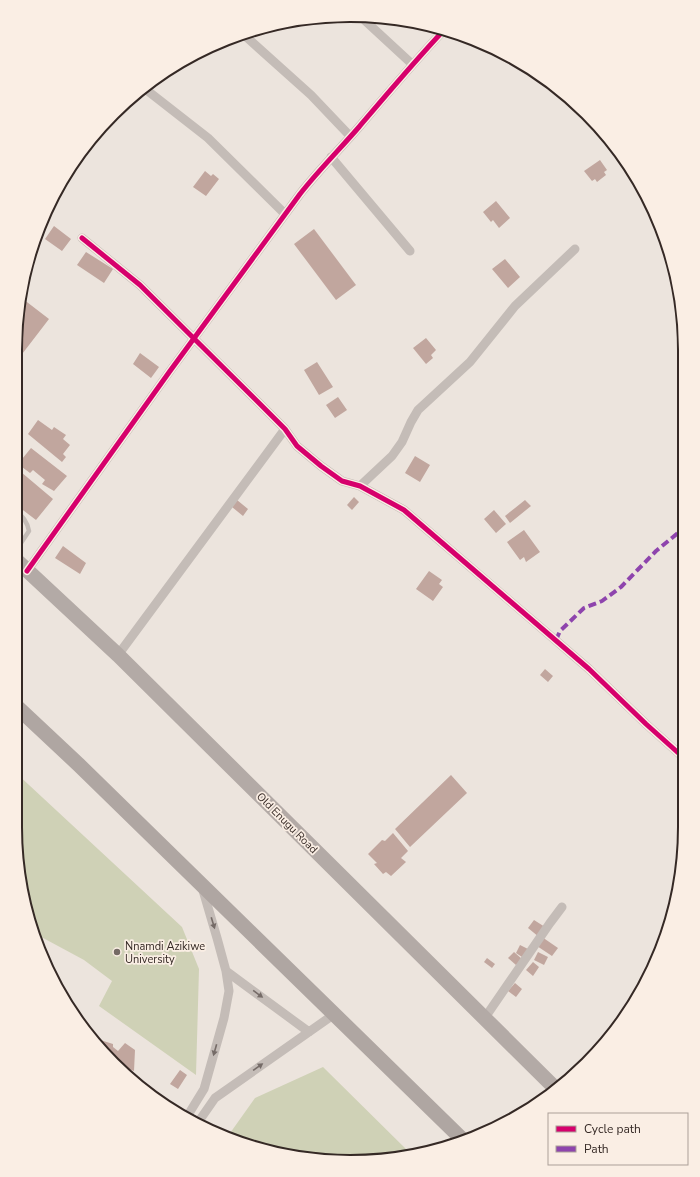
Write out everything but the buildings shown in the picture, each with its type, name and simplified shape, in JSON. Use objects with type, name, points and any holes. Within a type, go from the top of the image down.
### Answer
[{"type":"highway","points":[[22,712],[79,765],[333,1015],[459,1136]]},
{"type":"main road","name":"Old Enugu Road","points":[[22,566],[118,655],[552,1086]]},
{"type":"street","points":[[367,23],[412,64]]},
{"type":"street","points":[[27,571],[170,371],[308,183],[440,34]]},
{"type":"street","points":[[248,38],[311,95],[350,136]]},
{"type":"street","points":[[148,91],[208,138],[285,214]]},
{"type":"street","points":[[331,157],[410,251]]},
{"type":"street","points":[[82,238],[140,285],[285,429],[297,446],[321,466],[342,480],[360,486],[404,510],[589,669],[678,753]]},
{"type":"street","points":[[360,486],[392,456],[402,442],[418,410],[470,362],[515,306],[575,249]]},
{"type":"street","points":[[118,655],[285,429]]},
{"type":"street","points":[[189,1113],[204,1089],[224,1018],[229,991],[226,972],[201,886]]},
{"type":"street","points":[[484,1019],[562,907]]},
{"type":"street","points":[[226,972],[309,1032]]},
{"type":"street","points":[[201,1119],[215,1098],[333,1015]]},
{"type":"lane","points":[[22,516],[28,524],[29,531],[22,542]]},
{"type":"green space","points":[[22,778],[182,927],[199,969],[196,1075],[99,1006],[112,981],[84,960],[41,937],[39,932],[28,891],[25,870],[22,827]]},
{"type":"green space","points":[[323,1067],[407,1150],[350,1155],[307,1152],[265,1144],[231,1132],[255,1098]]},
{"type":"marked path","points":[[556,640],[560,631],[584,608],[602,601],[621,587],[656,551],[678,533]]},
{"type":"cycle path","points":[[27,571],[170,371],[300,194],[440,34]]},
{"type":"cycle path","points":[[82,238],[140,285],[285,429],[297,446],[342,481],[360,486],[404,510],[589,669],[678,753]]},
{"type":"place","name":"Nnamdi Azikiwe University","points":[[117,952]]}]
